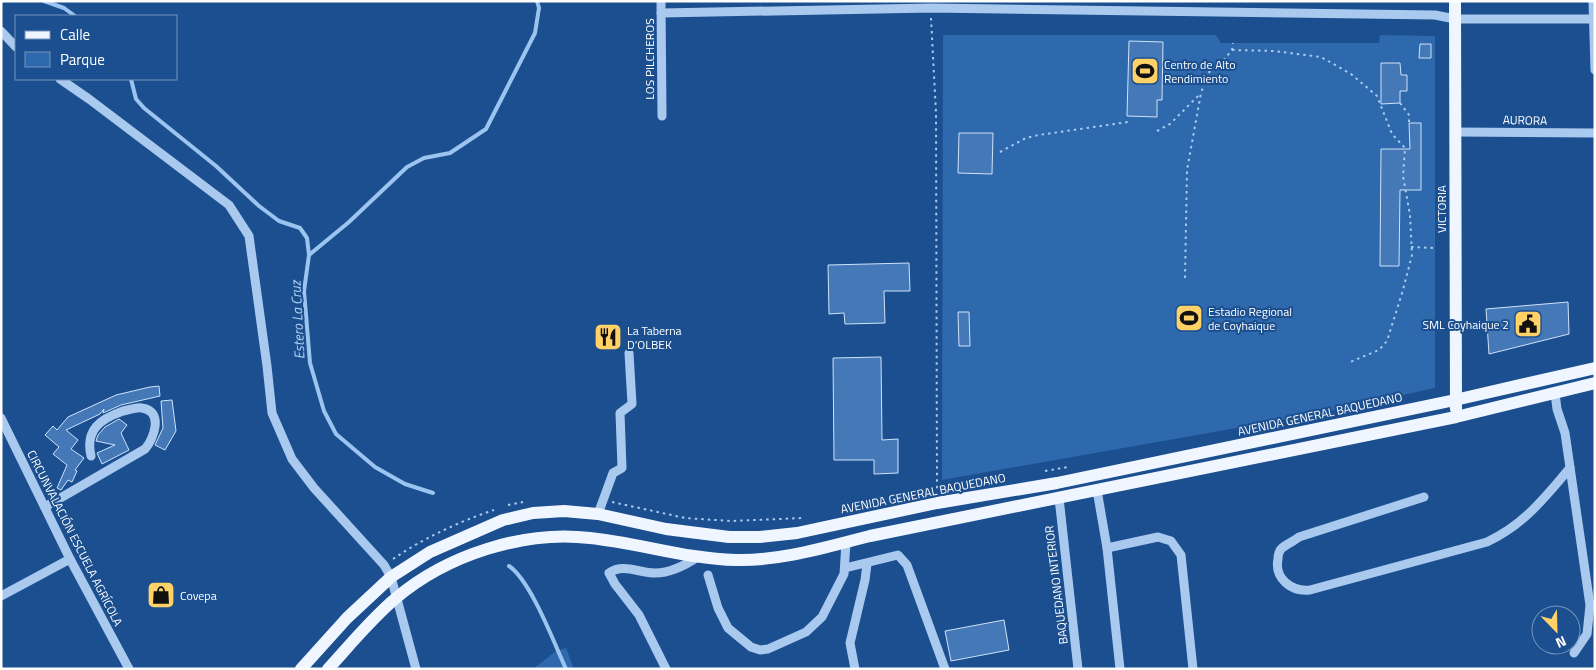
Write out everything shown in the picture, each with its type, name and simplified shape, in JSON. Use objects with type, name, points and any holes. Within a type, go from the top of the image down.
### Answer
[{"type":"main road","name":"VICTORIA","points":[[1455,1],[1456,417]]},
{"type":"main road","name":"AVENIDA GENERAL BAQUEDANO","points":[[301,669],[348,618],[391,577],[430,552],[503,520],[533,513],[564,511],[598,514],[703,535],[760,537],[796,532],[938,503],[1057,483],[1455,400],[1595,368]]},
{"type":"main road","points":[[328,669],[374,618],[418,582],[471,554],[498,545],[561,537],[588,537],[700,556],[736,560],[791,556],[846,542],[1456,417],[1595,384]]},
{"type":"street","name":"LOS PILCHEROS","points":[[661,1],[662,116]]},
{"type":"street","points":[[1593,1],[1595,70]]},
{"type":"street","points":[[661,13],[915,4],[931,8],[1174,6],[1436,15],[1455,19],[1594,19]]},
{"type":"street","points":[[1,31],[15,46]]},
{"type":"street","points":[[61,80],[229,205],[248,236],[272,413],[292,459],[314,488],[384,566],[391,577],[416,669]]},
{"type":"street","name":"AURORA","points":[[1455,132],[1595,134]]},
{"type":"street","points":[[598,514],[613,473],[622,468],[620,413],[632,404],[630,353]]},
{"type":"street","points":[[1555,393],[1557,409],[1565,432],[1590,605],[1587,634],[1581,643]]},
{"type":"street","points":[[44,507],[145,449],[154,434],[155,422],[151,412],[148,409],[139,407],[114,415],[96,426],[89,442],[91,456]]},
{"type":"street","name":"CIRCUNVALACIÓN ESCUELA AGRÍCOLA","points":[[1,418],[70,559],[129,669]]},
{"type":"street","points":[[1424,497],[1300,538],[1281,548],[1277,563],[1281,576],[1285,582],[1296,590],[1310,590],[1487,542],[1500,536],[1522,521],[1570,468]]},
{"type":"street","points":[[1097,490],[1107,548],[1120,669]]},
{"type":"street","name":"BAQUEDANO INTERIOR","points":[[1059,498],[1078,669]]},
{"type":"street","points":[[1107,548],[1158,537],[1171,541],[1181,556],[1193,669]]},
{"type":"street","points":[[708,575],[718,608],[728,628],[751,647],[760,650],[768,649],[806,632],[822,618],[844,574],[846,542]]},
{"type":"street","points":[[845,568],[898,555],[907,565],[945,669]]},
{"type":"street","points":[[666,669],[640,616],[615,584],[609,573],[614,569],[625,568],[655,573],[673,570],[700,556]]},
{"type":"street","points":[[1,596],[70,559]]},
{"type":"street","points":[[855,669],[850,643],[867,564]]},
{"type":"path","points":[[931,8],[936,113],[938,503]]},
{"type":"path","points":[[1185,278],[1186,170],[1201,93],[1208,73],[1223,61],[1232,50],[1233,43]]},
{"type":"path","points":[[1232,50],[1274,51],[1321,56],[1351,74],[1376,96],[1392,134],[1406,148],[1403,176],[1410,215],[1412,255],[1403,290],[1387,341],[1379,350],[1350,362]]},
{"type":"path","points":[[1157,131],[1170,124],[1201,93]]},
{"type":"path","points":[[1400,103],[1409,114],[1409,123]]},
{"type":"path","points":[[1000,152],[1026,138],[1040,134],[1128,122]]},
{"type":"path","points":[[1412,247],[1435,248]]},
{"type":"path","points":[[1044,472],[1073,466]]},
{"type":"path","points":[[603,500],[685,518],[731,521],[804,518]]},
{"type":"path","points":[[508,505],[523,502]]},
{"type":"path","points":[[384,566],[413,546],[446,528],[500,508]]},
{"type":"green space","name":"Estadio Regional de Coyhaique","points":[[943,35],[1216,35],[1221,43],[1379,43],[1380,35],[1435,36],[1435,388],[1311,415],[942,480]]},
{"type":"green space","points":[[566,648],[574,669],[533,669],[556,651]]},
{"type":"building","name":"Centro de Alto Rendimiento","points":[[1129,41],[1163,42],[1162,100],[1157,100],[1157,117],[1127,116]]},
{"type":"building","points":[[1420,44],[1431,44],[1431,58],[1419,58]]},
{"type":"building","points":[[1381,63],[1400,63],[1401,75],[1407,75],[1407,91],[1400,91],[1400,103],[1381,104]]},
{"type":"building","points":[[1409,123],[1421,123],[1421,190],[1400,190],[1399,266],[1380,266],[1381,149],[1410,149]]},
{"type":"building","points":[[959,133],[993,133],[992,174],[958,173]]},
{"type":"building","points":[[909,263],[910,291],[884,291],[885,323],[845,324],[844,313],[829,314],[828,265]]},
{"type":"building","name":"SML Coyhaique 2","points":[[1568,302],[1569,334],[1489,354],[1486,309]]},
{"type":"building","points":[[958,312],[969,312],[970,346],[959,346]]},
{"type":"building","points":[[881,357],[882,440],[898,439],[898,473],[874,474],[874,460],[834,460],[833,358]]},
{"type":"building","points":[[159,386],[160,396],[121,405],[103,413],[104,409],[100,414],[66,430],[78,440],[71,449],[84,458],[75,470],[77,471],[72,482],[68,480],[61,490],[57,488],[67,465],[53,454],[59,447],[45,435],[53,426],[57,430],[68,417],[116,395]]},
{"type":"building","points":[[172,400],[176,431],[165,450],[155,445],[163,428],[161,401]]},
{"type":"building","points":[[119,419],[127,425],[121,433],[129,450],[102,464],[97,453],[115,445],[96,441],[98,435],[105,427]]},
{"type":"building","points":[[1004,620],[1009,650],[951,661],[945,631]]},
{"type":"waterway","name":"Estero La Cruz","points":[[44,1],[64,8],[74,15]]},
{"type":"waterway","points":[[309,255],[349,222],[407,167],[424,158],[450,153],[486,129],[535,33],[539,8],[537,1]]},
{"type":"waterway","name":"Estero La Cruz","points":[[131,80],[136,99],[144,108],[216,166],[259,206],[279,221],[300,228],[307,238],[309,255],[304,291],[310,363],[324,411],[336,434],[375,467],[405,484],[433,493]]},
{"type":"waterway","name":"Estero La Cruz","points":[[509,566],[526,585],[534,598],[566,669]]},
{"type":"place","name":"Centro de Alto Rendimiento","points":[[1145,71]]},
{"type":"place","name":"Estadio Regional de Coyhaique","points":[[1189,318]]},
{"type":"place","name":"SML Coyhaique 2","points":[[1528,324]]},
{"type":"place","name":"La Taberna D’OLBEK","points":[[608,337]]},
{"type":"place","name":"Covepa","points":[[161,595]]}]
